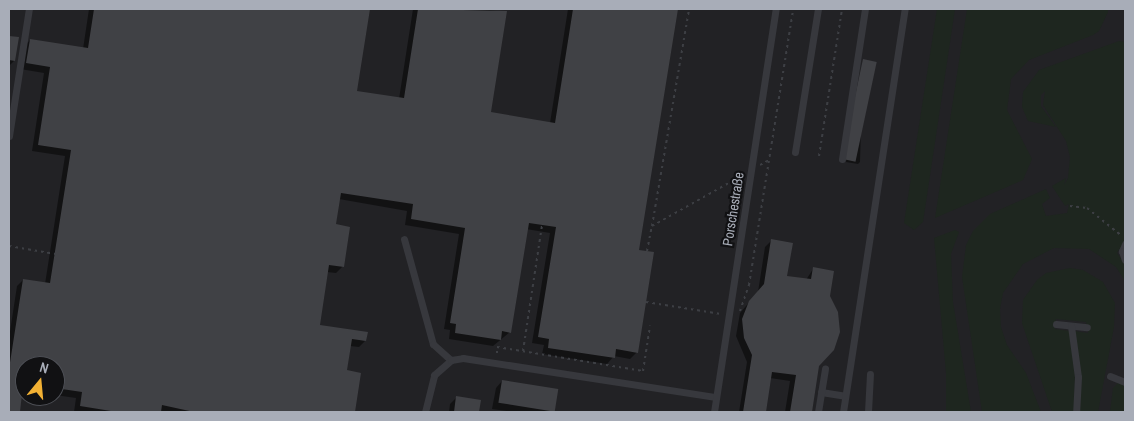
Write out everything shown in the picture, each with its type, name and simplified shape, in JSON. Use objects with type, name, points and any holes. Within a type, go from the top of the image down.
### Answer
[{"type":"lane","points":[[9,136],[30,9]]},
{"type":"lane","name":"Porschestraße","points":[[714,412],[776,9]]},
{"type":"lane","points":[[795,152],[818,9]]},
{"type":"lane","points":[[842,159],[865,9]]},
{"type":"lane","points":[[843,412],[905,9]]},
{"type":"lane","points":[[404,239],[433,344],[451,360]]},
{"type":"lane","points":[[1125,244],[1122,251],[1125,260]]},
{"type":"lane","points":[[1056,324],[1087,328]]},
{"type":"lane","points":[[1072,326],[1078,377],[1076,412]]},
{"type":"lane","points":[[425,412],[434,375],[451,360],[463,358],[716,398]]},
{"type":"lane","points":[[818,412],[825,369]]},
{"type":"lane","points":[[868,412],[870,374]]},
{"type":"lane","points":[[1110,376],[1125,382]]},
{"type":"lane","points":[[821,392],[845,396]]},
{"type":"path","points":[[647,251],[689,9]]},
{"type":"path","points":[[819,156],[842,9]]},
{"type":"path","points":[[652,226],[770,160]]},
{"type":"path","points":[[1070,206],[1080,205],[1102,216],[1125,239]]},
{"type":"path","points":[[523,351],[542,225]]},
{"type":"path","points":[[9,246],[55,254]]},
{"type":"path","points":[[496,363],[497,347],[643,371],[650,326]]},
{"type":"shaded area","points":[[9,9],[1125,9],[1125,412],[9,412]]},
{"type":"shaded area","points":[[937,9],[955,9],[923,222],[914,230],[904,223]]},
{"type":"shaded area","points":[[967,9],[1108,9],[1108,12],[1099,31],[1029,60],[1011,79],[1007,110],[1032,159],[1023,180],[935,218]]},
{"type":"shaded area","points":[[1119,41],[1125,42],[1125,240],[1117,253],[1125,265],[1125,281],[1116,267],[1089,249],[1054,248],[1023,264],[1003,293],[1000,309],[1001,327],[1007,345],[1026,373],[1041,412],[982,412],[962,277],[966,245],[973,231],[990,214],[1046,189],[1050,198],[1042,204],[1046,216],[1067,213],[1069,204],[1065,206],[1052,186],[1066,178],[1064,185],[1068,178],[1070,157],[1066,141],[1043,105],[1045,91],[1041,95],[1041,106],[1056,127],[1028,121],[1022,107],[1023,92],[1039,70]]},
{"type":"shaded area","points":[[955,230],[959,232],[951,254],[953,302],[971,412],[946,412],[946,373],[934,238]]},
{"type":"shaded area","points":[[1070,268],[1083,270],[1103,282],[1115,303],[1114,327],[1098,412],[1078,412],[1074,331],[1088,333],[1086,322],[1056,319],[1055,329],[1070,331],[1075,373],[1074,412],[1052,412],[1022,323],[1023,300],[1037,280],[1046,273]]},
{"type":"shaded area","points":[[1118,383],[1125,384],[1125,412],[1110,412],[1113,388]]},
{"type":"building","points":[[94,9],[370,9],[357,91],[404,98],[418,9],[507,11],[491,112],[555,123],[573,9],[678,9],[639,250],[654,252],[638,353],[616,349],[615,358],[548,348],[549,339],[538,337],[556,227],[529,223],[511,333],[502,331],[501,340],[455,333],[456,324],[450,323],[465,228],[411,219],[413,204],[341,193],[336,224],[350,227],[344,267],[329,265],[320,325],[368,332],[366,341],[352,339],[347,370],[361,373],[355,412],[194,412],[162,405],[161,412],[117,412],[80,406],[82,392],[65,389],[65,356],[15,356],[15,406],[21,406],[20,412],[9,412],[9,369],[23,279],[50,283],[71,150],[38,145],[50,67],[26,63],[30,39],[88,48]]},
{"type":"building","points":[[9,36],[19,37],[15,61],[9,60]]},
{"type":"building","points":[[863,59],[877,62],[855,162],[842,159]]},
{"type":"building","points":[[771,239],[793,243],[787,276],[811,279],[813,267],[834,271],[830,296],[838,312],[840,332],[834,350],[819,366],[812,412],[790,412],[796,375],[772,372],[766,412],[743,412],[752,355],[744,338],[742,319],[749,301],[764,284]]},
{"type":"building","points":[[502,380],[558,389],[555,412],[498,403]]},
{"type":"building","points":[[456,396],[481,400],[479,412],[454,412]]}]
